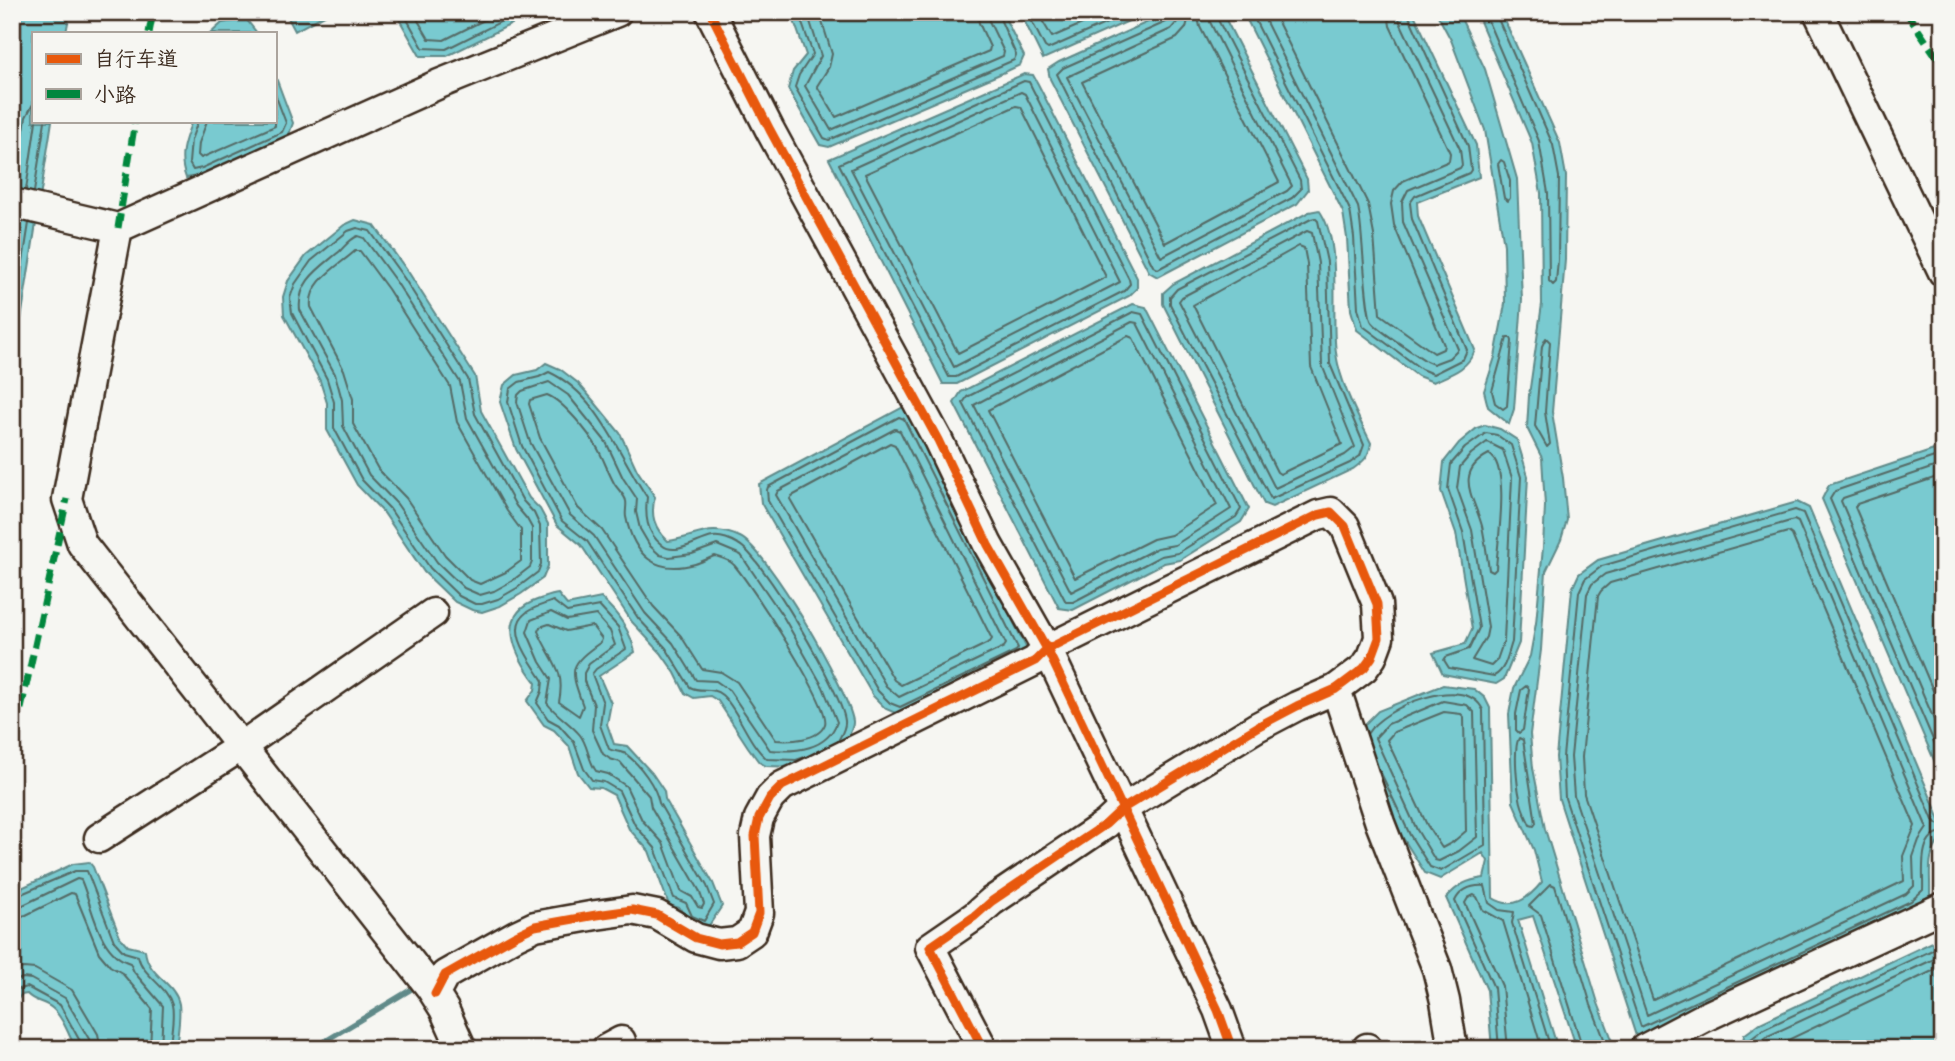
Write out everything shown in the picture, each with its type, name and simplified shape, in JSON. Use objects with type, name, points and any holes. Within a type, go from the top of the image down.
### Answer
[{"type":"street","points":[[12,203],[118,228],[439,83],[617,12]]},
{"type":"street","points":[[710,12],[770,130],[938,440],[988,545],[1047,649],[1217,1010],[1232,1049]]},
{"type":"street","points":[[1818,12],[1943,272]]},
{"type":"street","points":[[118,228],[67,499],[82,544],[435,995],[462,1049]]},
{"type":"street","points":[[435,995],[445,975],[516,935],[535,926],[596,915],[632,910],[657,915],[696,938],[719,944],[737,942],[752,932],[759,913],[755,836],[759,818],[770,798],[782,786],[1035,661],[1047,649],[1318,514],[1331,512],[1345,526],[1377,604],[1379,638],[1372,657],[1364,668],[1336,689],[1257,727],[1122,809],[1106,824],[992,901],[930,947],[979,1041]]},
{"type":"street","points":[[99,838],[242,746],[433,613]]},
{"type":"street","points":[[1336,689],[1380,823],[1437,969],[1446,1001],[1453,1049]]},
{"type":"street","points":[[1644,1049],[1704,1017],[1943,907]]},
{"type":"water","points":[[12,12],[70,12],[66,32],[32,32],[32,122],[52,122],[12,377]]},
{"type":"water","points":[[285,12],[330,12],[295,31]]},
{"type":"water","points":[[395,12],[536,12],[447,56],[420,56]]},
{"type":"water","points":[[791,12],[1002,12],[1024,56],[1020,65],[829,147],[820,145],[788,89],[793,71],[806,55]]},
{"type":"water","points":[[1020,12],[1149,12],[1043,59]]},
{"type":"water","points":[[1170,12],[1222,12],[1307,179],[1308,190],[1297,204],[1158,277],[1149,272],[1050,79],[1048,69]]},
{"type":"water","points":[[1243,12],[1413,12],[1476,145],[1479,177],[1417,202],[1418,216],[1475,350],[1468,362],[1458,370],[1433,382],[1418,376],[1357,330],[1351,310],[1343,212]]},
{"type":"water","points":[[1436,12],[1458,12],[1485,69],[1517,179],[1522,300],[1514,409],[1509,424],[1488,407],[1484,391],[1495,357],[1505,304],[1504,245],[1485,130],[1451,40]]},
{"type":"water","points":[[1476,12],[1501,12],[1560,143],[1566,176],[1565,260],[1552,412],[1567,520],[1546,571],[1541,650],[1530,734],[1533,768],[1545,829],[1598,1003],[1615,1047],[1612,1049],[1577,1049],[1533,916],[1518,920],[1558,1049],[1492,1049],[1487,990],[1446,898],[1463,884],[1484,878],[1488,861],[1483,853],[1440,879],[1425,873],[1403,838],[1361,749],[1362,727],[1378,711],[1443,685],[1474,689],[1485,698],[1490,708],[1493,898],[1500,902],[1514,903],[1526,898],[1542,882],[1534,850],[1513,802],[1509,714],[1514,688],[1530,656],[1543,547],[1545,506],[1542,458],[1527,428],[1542,304],[1541,193],[1532,143]]},
{"type":"water","points":[[246,19],[256,32],[212,32],[222,23]]},
{"type":"water","points":[[1024,74],[1033,75],[1038,84],[1137,278],[1137,288],[1129,296],[957,384],[943,384],[829,159]]},
{"type":"water","points":[[276,78],[293,123],[288,137],[203,175],[186,178],[182,156],[192,122],[276,122]]},
{"type":"water","points":[[1319,210],[1332,243],[1334,327],[1338,364],[1348,394],[1371,443],[1365,458],[1353,469],[1272,507],[1264,504],[1163,304],[1163,293],[1173,284],[1309,212]]},
{"type":"water","points":[[355,220],[374,225],[409,273],[475,376],[481,411],[529,498],[540,509],[548,524],[548,566],[543,578],[500,606],[482,612],[472,610],[455,602],[424,572],[384,513],[357,485],[327,430],[327,403],[320,381],[284,315],[283,297],[288,281],[306,256],[344,225]]},
{"type":"water","points":[[1133,304],[1146,307],[1249,509],[1241,522],[1180,560],[1164,563],[1073,610],[1059,608],[954,403],[961,392]]},
{"type":"water","points":[[546,363],[560,369],[578,383],[620,433],[637,470],[655,497],[654,521],[668,541],[704,532],[729,533],[740,537],[752,547],[768,566],[805,622],[848,704],[853,724],[844,745],[797,767],[766,766],[759,762],[718,701],[710,696],[694,698],[685,693],[661,653],[632,622],[581,545],[557,525],[516,449],[500,402],[504,385],[516,375],[537,370]]},
{"type":"water","points":[[905,406],[1029,653],[900,715],[886,709],[873,696],[761,503],[759,484]]},
{"type":"water","points":[[1485,425],[1500,429],[1517,440],[1528,476],[1519,643],[1504,679],[1496,684],[1443,674],[1433,653],[1465,644],[1472,629],[1456,533],[1441,491],[1444,462],[1459,443]]},
{"type":"water","points":[[1943,447],[1943,781],[1822,499],[1829,485]]},
{"type":"water","points":[[1797,502],[1809,508],[1941,822],[1943,836],[1931,857],[1930,895],[1914,907],[1637,1039],[1559,799],[1556,757],[1572,589],[1579,574],[1598,560]]},
{"type":"water","points":[[558,594],[567,605],[601,598],[627,629],[635,652],[599,676],[611,703],[607,724],[614,744],[627,746],[652,773],[664,791],[665,799],[713,883],[722,906],[706,930],[686,921],[680,908],[669,905],[649,851],[629,829],[614,795],[601,788],[589,787],[578,773],[569,746],[554,730],[544,725],[527,701],[535,690],[536,683],[516,649],[513,626],[516,616],[524,607]]},
{"type":"water","points":[[89,862],[120,937],[128,946],[145,950],[151,966],[176,996],[180,1015],[176,1049],[76,1049],[66,1027],[49,1006],[27,994],[21,995],[12,1007],[12,898],[15,891],[73,864]]},
{"type":"water","points":[[1943,937],[1943,1049],[1742,1049],[1744,1035],[1760,1023]]},
{"type":"waterway","points":[[312,1049],[415,987]]},
{"type":"marked path","points":[[149,32],[153,12]]},
{"type":"marked path","points":[[1906,12],[1943,66]]},
{"type":"marked path","points":[[118,228],[135,122]]},
{"type":"marked path","points":[[12,750],[67,499]]},
{"type":"cycle path","points":[[710,12],[770,130],[938,440],[988,545],[1047,649],[1218,1010],[1232,1049]]},
{"type":"cycle path","points":[[435,994],[445,975],[516,935],[535,926],[596,915],[632,910],[657,915],[696,938],[719,944],[737,942],[752,932],[759,913],[755,836],[759,818],[770,798],[782,786],[1035,661],[1047,649],[1318,515],[1331,512],[1345,526],[1377,604],[1379,638],[1372,657],[1364,668],[1336,689],[1257,727],[1122,809],[1106,824],[992,901],[930,947],[979,1041]]}]
